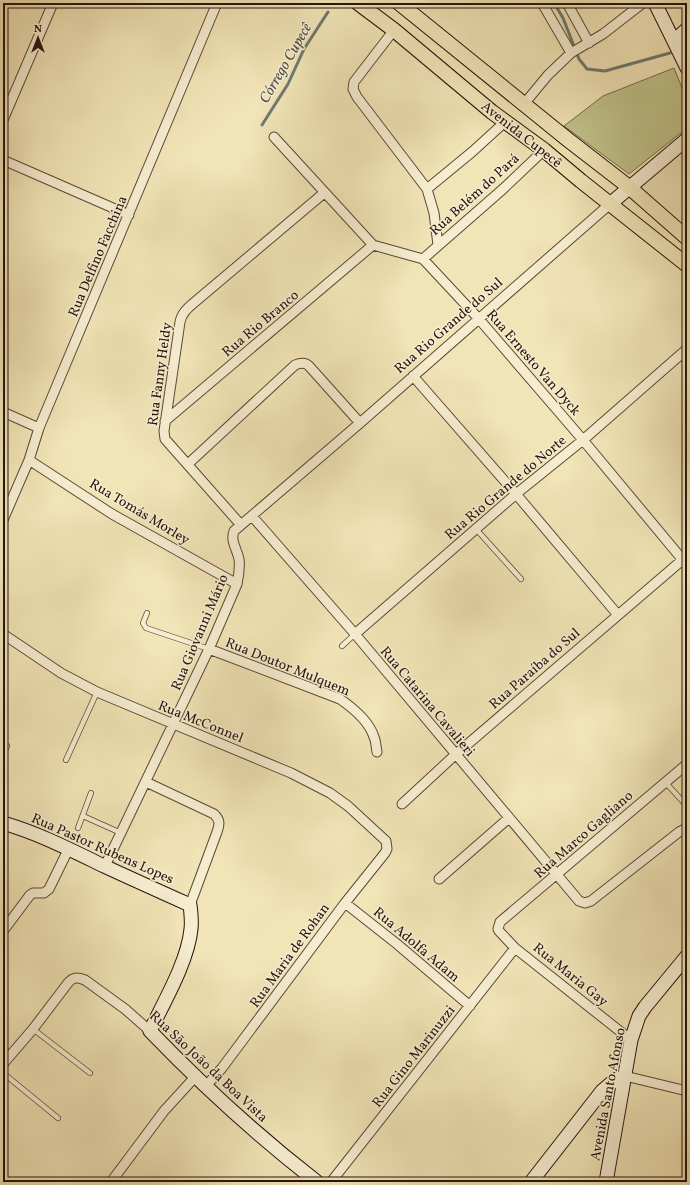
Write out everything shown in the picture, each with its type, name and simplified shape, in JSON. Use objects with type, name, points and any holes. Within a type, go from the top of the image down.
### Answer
[{"type":"main road","name":"Avenida Cupecê","points":[[358,3],[394,30],[492,112],[544,150],[687,265]]},
{"type":"main road","name":"Avenida Cupecê","points":[[404,4],[524,104],[630,187],[687,238]]},
{"type":"street","points":[[3,120],[52,3]]},
{"type":"street","name":"Rua Delfino Facchina","points":[[3,520],[29,460],[39,428],[218,3]]},
{"type":"street","points":[[542,3],[572,52]]},
{"type":"street","points":[[567,3],[588,43]]},
{"type":"street","points":[[524,104],[548,75],[572,52],[588,43],[643,3]]},
{"type":"street","points":[[655,3],[687,68]]},
{"type":"street","points":[[674,40],[687,29]]},
{"type":"street","points":[[394,30],[357,76],[353,89],[357,97],[427,189],[434,213],[438,245]]},
{"type":"street","points":[[427,189],[472,152],[506,121]]},
{"type":"street","points":[[274,137],[373,245],[423,259]]},
{"type":"street","name":"Rua Rio Grande do Sul","points":[[232,536],[234,531],[610,204],[687,139]]},
{"type":"street","name":"Rua Belém do Pará","points":[[423,259],[503,189],[544,150]]},
{"type":"street","points":[[3,160],[129,215]]},
{"type":"street","name":"Rua Fanny Heldy","points":[[241,525],[165,439],[165,421],[181,316],[196,301],[324,192]]},
{"type":"street","name":"Rua Rio Branco","points":[[165,421],[373,245]]},
{"type":"street","name":"Rua Ernesto Van Dyck","points":[[423,259],[478,319],[685,560]]},
{"type":"street","name":"Rua Rio Grande do Norte","points":[[355,634],[516,494],[583,440],[687,349]]},
{"type":"street","points":[[188,464],[295,365],[299,363],[306,363],[360,423]]},
{"type":"street","points":[[413,376],[516,494],[618,615]]},
{"type":"street","points":[[3,412],[39,428]]},
{"type":"street","name":"Rua Tomás Morley","points":[[29,460],[112,514],[237,584]]},
{"type":"street","name":"Rua Catarina Cavalieri","points":[[252,516],[355,634],[579,901],[582,903],[591,901],[679,832],[687,828]]},
{"type":"street","name":"Rua Giovanni Mário","points":[[104,866],[146,782],[209,649],[237,584],[239,557],[232,536]]},
{"type":"street","name":"Rua Paraíba do Sul","points":[[402,804],[455,755],[618,615],[685,560]]},
{"type":"street","name":"Rua McConnel","points":[[3,634],[61,673],[97,692],[291,773],[330,792],[348,806],[383,838]]},
{"type":"street","name":"Rua Doutor Mulquem","points":[[209,649],[340,699],[351,707],[368,726],[374,736],[377,752]]},
{"type":"street","name":"Rua Marco Gagliano","points":[[498,926],[500,922],[687,764]]},
{"type":"street","points":[[146,782],[214,814],[220,824],[190,905],[191,929],[184,956],[174,981],[150,1031]]},
{"type":"street","points":[[440,879],[509,818]]},
{"type":"street","name":"Rua Pastor Rubens Lopes","points":[[3,823],[33,833],[69,848],[104,866],[190,905]]},
{"type":"street","name":"Rua Maria de Rohan","points":[[206,1086],[255,1026],[345,903],[385,853],[386,845],[383,838]]},
{"type":"street","points":[[3,932],[30,895],[33,893],[44,893],[49,889],[69,848]]},
{"type":"street","name":"Rua Adolfa Adam","points":[[345,903],[397,944],[470,1006]]},
{"type":"street","name":"Rua Maria Gay","points":[[498,926],[499,931],[515,948],[631,1040]]},
{"type":"street","name":"Rua Gino Marinuzzi","points":[[331,1182],[515,948]]},
{"type":"street","name":"Avenida Santo Afonso","points":[[606,1182],[631,1040],[639,1016],[687,956]]},
{"type":"street","name":"Rua São João da Boa Vista","points":[[33,1029],[68,983],[77,977],[85,980],[119,1005],[150,1031],[195,1077],[315,1182]]},
{"type":"street","points":[[3,1064],[33,1029]]},
{"type":"street","points":[[530,1182],[602,1091],[615,1080],[624,1076],[687,1091]]},
{"type":"street","points":[[111,1182],[164,1111],[195,1077]]},
{"type":"lane","points":[[476,529],[521,579]]},
{"type":"lane","points":[[147,613],[143,623],[146,628],[209,649]]},
{"type":"lane","name":"Rua Rio Grande do Norte","points":[[342,646],[355,634]]},
{"type":"lane","points":[[66,760],[97,692]]},
{"type":"lane","points":[[3,754],[7,746]]},
{"type":"lane","points":[[666,782],[687,806]]},
{"type":"lane","points":[[78,828],[91,793]]},
{"type":"lane","points":[[83,816],[121,832]]},
{"type":"lane","points":[[33,1029],[90,1073]]},
{"type":"lane","points":[[3,1073],[58,1118]]},
{"type":"green space","points":[[674,68],[687,100],[687,128],[629,174],[564,126],[603,96]]},
{"type":"waterway","points":[[554,3],[563,18],[579,59],[587,69],[605,71],[670,53]]},
{"type":"waterway","name":"Córrego Cupecê","points":[[262,125],[288,84],[304,49],[328,12]]}]
